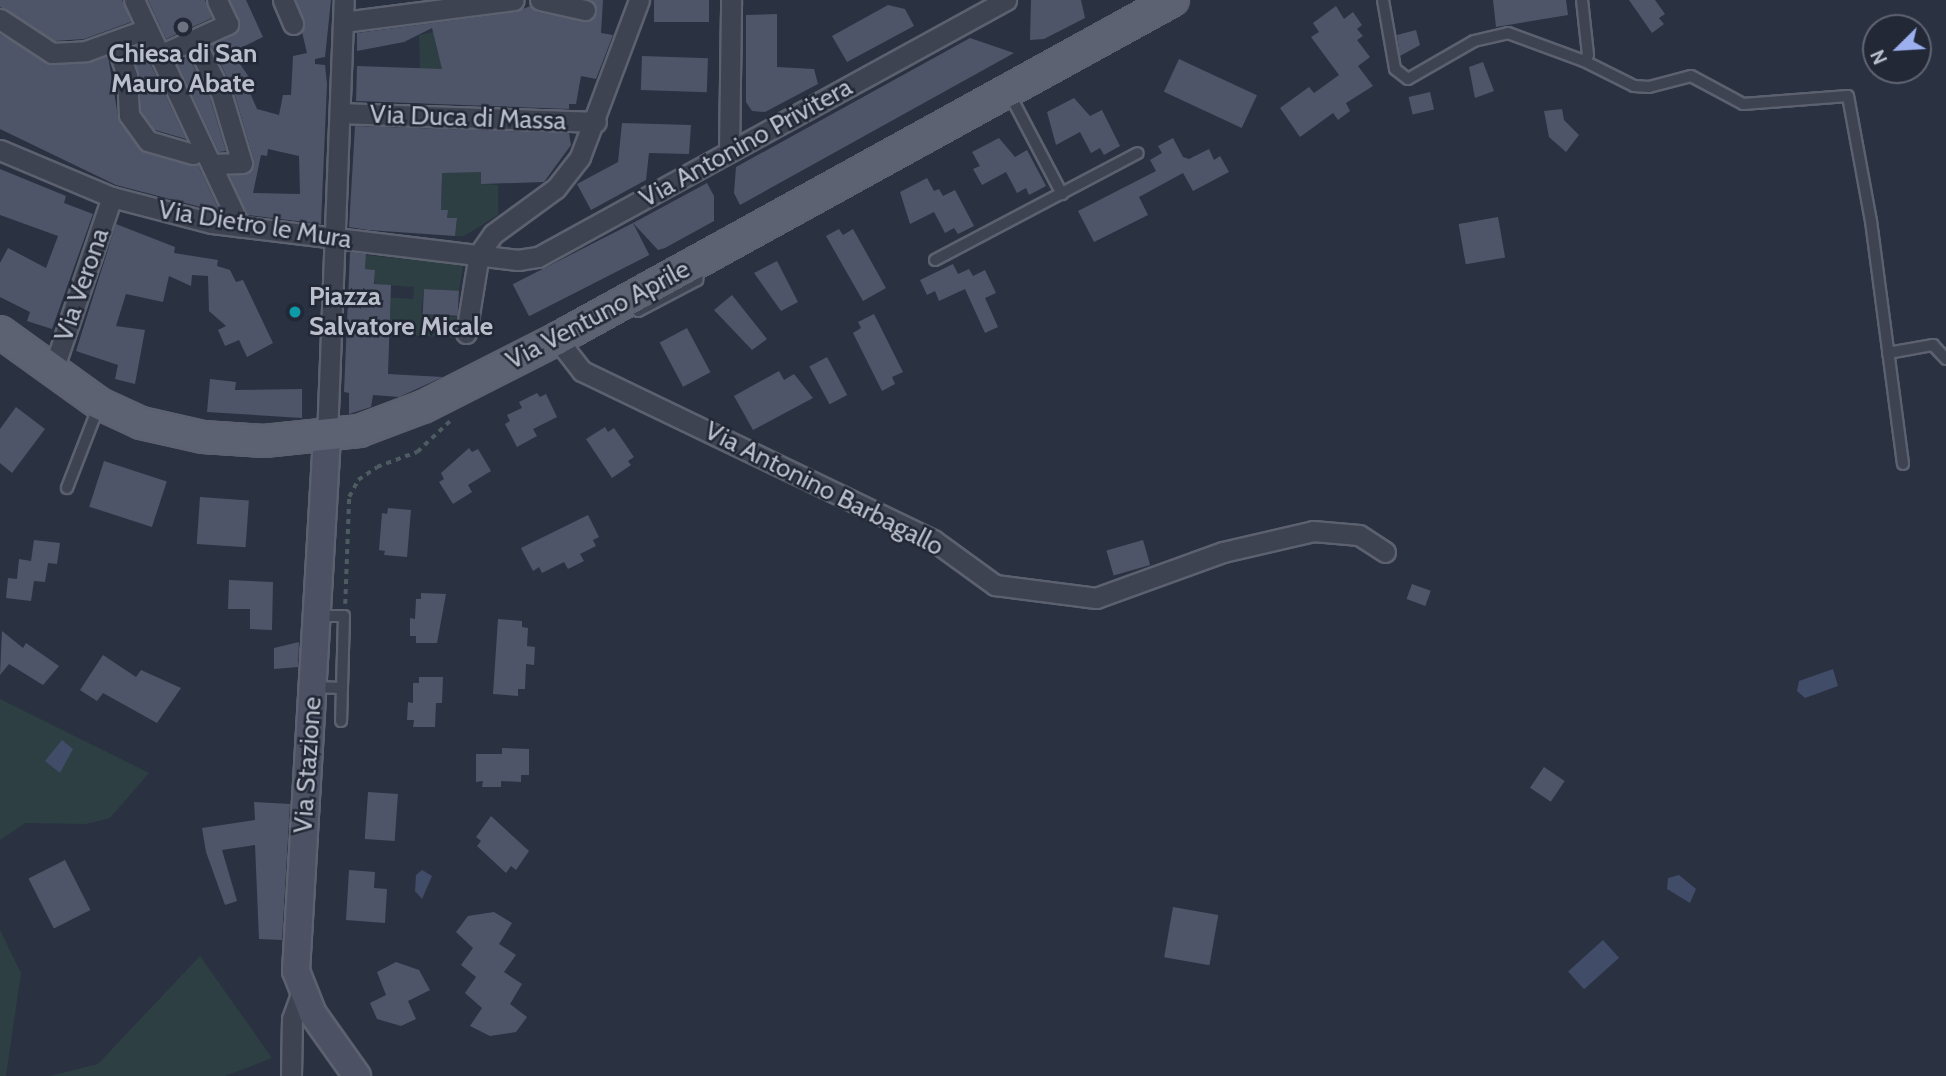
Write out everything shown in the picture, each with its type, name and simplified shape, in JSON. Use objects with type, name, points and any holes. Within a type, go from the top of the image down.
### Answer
[{"type":"main road","name":"Via Ventuno Aprile","points":[[0,332],[52,373],[100,404],[141,423],[203,437],[264,441],[327,437],[393,420],[566,344],[700,260],[1173,0]]},
{"type":"main road","name":"Via Stazione","points":[[327,437],[297,941],[302,992],[357,1076]]},
{"type":"street","points":[[134,0],[240,226]]},
{"type":"street","points":[[160,55],[228,24],[217,0]]},
{"type":"street","points":[[283,0],[293,24]]},
{"type":"street","points":[[327,437],[344,0]]},
{"type":"street","points":[[344,22],[514,0]]},
{"type":"street","points":[[540,0],[584,10]]},
{"type":"street","points":[[466,333],[479,254],[493,234],[555,188],[580,157],[596,122],[639,0]]},
{"type":"street","points":[[729,152],[731,0]]},
{"type":"street","name":"Via Antonino Privitera","points":[[479,254],[518,260],[538,257],[1006,0]]},
{"type":"street","points":[[0,19],[52,52],[86,51],[147,29]]},
{"type":"street","points":[[194,40],[220,93],[242,163],[212,164]]},
{"type":"street","points":[[116,42],[127,75],[129,115],[148,141],[193,153]]},
{"type":"street","name":"Via Duca di Massa","points":[[341,113],[596,122]]},
{"type":"street","name":"Via Dietro le Mura","points":[[0,150],[112,197],[178,216],[336,239],[479,254]]},
{"type":"street","name":"Via Verona","points":[[52,373],[112,197]]},
{"type":"street","name":"Via Antonino Barbagallo","points":[[566,344],[582,371],[933,540],[995,585],[1096,598],[1223,552],[1313,531],[1359,535],[1385,552]]},
{"type":"street","points":[[291,1076],[292,1019],[302,992]]},
{"type":"lane","points":[[1382,0],[1395,69],[1408,79],[1474,41],[1507,33],[1584,61],[1634,86],[1649,88],[1691,76],[1743,104],[1848,96],[1871,221],[1903,464]]},
{"type":"lane","points":[[1582,0],[1588,55],[1584,61]]},
{"type":"lane","points":[[1009,92],[1062,194]]},
{"type":"lane","points":[[934,260],[1138,153]]},
{"type":"lane","points":[[625,318],[697,280],[700,260]]},
{"type":"lane","points":[[1888,353],[1933,345],[1946,359]]},
{"type":"lane","points":[[67,488],[100,404]]},
{"type":"lane","points":[[318,616],[344,616],[341,721]]},
{"type":"lane","points":[[314,687],[342,688]]},
{"type":"path","points":[[344,616],[349,497],[358,480],[377,467],[417,452],[446,428],[457,411]]},
{"type":"shaded area","points":[[433,32],[438,53],[460,78],[420,69],[419,35]]},
{"type":"shaded area","points":[[433,161],[461,172],[481,172],[482,184],[498,185],[498,215],[464,236],[455,236],[457,218],[447,218],[448,211],[441,210],[442,183],[432,183]]},
{"type":"shaded area","points":[[366,255],[463,265],[459,291],[424,289],[421,313],[457,317],[454,338],[375,333],[384,297],[413,299],[414,287],[375,284],[375,270],[365,269]]},
{"type":"shaded area","points":[[0,699],[149,773],[110,818],[86,824],[25,823],[0,840]]},
{"type":"shaded area","points":[[0,930],[21,973],[6,1076],[0,1076]]},
{"type":"shaded area","points":[[200,956],[272,1058],[225,1076],[50,1076],[98,1064]]},
{"type":"water","points":[[1833,669],[1838,686],[1805,698],[1797,691],[1799,681]]},
{"type":"water","points":[[62,740],[73,749],[60,773],[45,761]]},
{"type":"water","points":[[422,870],[432,876],[422,899],[415,891],[416,875]]},
{"type":"water","points":[[1679,875],[1696,889],[1690,903],[1667,889],[1668,878]]},
{"type":"water","points":[[1603,940],[1619,958],[1584,989],[1568,971]]},
{"type":"building","points":[[0,0],[122,0],[131,22],[84,39],[55,41],[0,7]]},
{"type":"building","name":"Chiesa di San Mauro Abate","points":[[148,0],[205,0],[212,18],[166,39]]},
{"type":"building","points":[[230,0],[246,0],[263,37],[232,52],[255,86],[248,88],[257,109],[279,115],[283,95],[291,95],[293,56],[307,53],[302,32],[304,20],[296,0],[331,0],[325,57],[315,59],[315,64],[325,65],[327,84],[321,224],[248,215],[230,176],[249,173],[254,160],[233,89],[211,45],[238,31],[239,20]],"holes":[[[268,149],[299,156],[300,194],[253,193],[261,155],[267,156]]]},
{"type":"building","points":[[592,0],[603,0],[601,33],[613,35],[596,79],[581,76],[576,104],[569,104],[569,109],[356,101],[357,66],[442,69],[432,28],[404,42],[357,51],[357,33],[516,12],[530,6],[537,12],[588,22],[597,12]]},
{"type":"building","points":[[654,0],[709,0],[709,22],[654,22]]},
{"type":"building","points":[[1031,0],[1081,0],[1085,18],[1044,39],[1030,40]]},
{"type":"building","points":[[1493,0],[1566,0],[1568,15],[1496,27]]},
{"type":"building","points":[[1629,0],[1655,0],[1665,14],[1659,18],[1664,24],[1652,33]]},
{"type":"building","points":[[888,5],[905,9],[914,26],[847,62],[832,36]]},
{"type":"building","points":[[1336,6],[1344,19],[1353,12],[1362,25],[1357,29],[1363,36],[1357,40],[1370,57],[1358,66],[1373,86],[1346,103],[1350,111],[1338,120],[1333,113],[1300,137],[1280,108],[1309,87],[1314,93],[1339,75],[1311,37],[1319,32],[1313,23]]},
{"type":"building","points":[[777,14],[777,67],[814,69],[818,84],[765,112],[752,111],[746,102],[746,15]]},
{"type":"building","points":[[1416,30],[1420,45],[1400,56],[1397,35]]},
{"type":"building","points":[[0,34],[52,65],[87,63],[108,56],[119,122],[144,152],[198,165],[220,212],[116,185],[0,129]]},
{"type":"building","points":[[970,38],[1014,53],[740,205],[734,193],[736,167]]},
{"type":"building","points":[[141,44],[186,139],[155,130],[141,111],[139,74],[131,48]]},
{"type":"building","points":[[188,56],[210,98],[226,151],[219,152],[176,61]]},
{"type":"building","points":[[642,56],[708,58],[707,92],[641,90]]},
{"type":"building","points":[[1179,59],[1257,95],[1242,128],[1164,92]]},
{"type":"building","points":[[1483,62],[1494,91],[1475,98],[1469,67]]},
{"type":"building","points":[[1430,92],[1434,110],[1413,114],[1409,97]]},
{"type":"building","points":[[1074,98],[1090,116],[1102,110],[1120,146],[1104,155],[1100,148],[1091,153],[1080,132],[1056,145],[1047,112]]},
{"type":"building","points":[[1562,109],[1564,120],[1579,135],[1566,152],[1549,137],[1544,111]]},
{"type":"building","points":[[622,123],[691,125],[689,154],[649,153],[646,180],[591,210],[577,184],[618,162]]},
{"type":"building","points":[[355,126],[569,133],[571,145],[544,182],[481,184],[481,172],[442,173],[441,210],[448,210],[447,218],[457,218],[455,236],[368,230],[349,227]]},
{"type":"building","points":[[999,138],[1015,157],[1027,150],[1046,186],[1029,195],[1026,188],[1017,193],[1006,172],[982,185],[973,169],[980,166],[972,152]]},
{"type":"building","points":[[1173,138],[1183,157],[1189,159],[1209,149],[1214,160],[1220,156],[1229,172],[1193,191],[1183,173],[1139,197],[1148,215],[1094,242],[1078,211],[1156,171],[1150,160],[1162,153],[1158,146]]},
{"type":"building","points":[[0,169],[66,196],[64,203],[93,214],[52,329],[27,321],[30,312],[0,297],[0,263],[8,248],[46,268],[58,236],[0,215]]},
{"type":"building","points":[[927,178],[934,191],[939,189],[943,196],[955,190],[974,226],[958,234],[954,228],[945,233],[934,212],[910,224],[900,192]]},
{"type":"building","points":[[707,183],[714,196],[714,221],[665,248],[658,250],[633,223]]},
{"type":"building","points":[[1498,217],[1505,257],[1466,264],[1459,224]]},
{"type":"building","points":[[633,223],[649,255],[529,316],[513,284]]},
{"type":"building","points":[[116,224],[175,247],[174,253],[218,260],[217,266],[230,270],[236,282],[243,280],[273,343],[247,357],[239,340],[225,346],[218,330],[226,326],[209,311],[208,276],[192,275],[191,286],[169,276],[163,302],[126,294],[116,326],[145,330],[135,384],[115,379],[118,365],[76,351]]},
{"type":"building","points":[[839,229],[843,235],[853,229],[886,288],[863,301],[826,236]]},
{"type":"building","points":[[350,252],[366,254],[365,269],[375,270],[374,284],[391,285],[388,374],[443,377],[399,397],[373,395],[371,407],[349,414],[349,393],[344,392]]},
{"type":"building","points":[[777,261],[798,302],[781,311],[754,273]]},
{"type":"building","points":[[953,264],[958,274],[969,269],[973,276],[985,270],[996,293],[985,298],[998,327],[985,333],[965,289],[939,301],[935,291],[927,295],[920,280]]},
{"type":"building","points":[[424,289],[459,291],[458,316],[423,314]]},
{"type":"building","points":[[732,295],[767,339],[752,350],[714,310]]},
{"type":"building","points":[[874,314],[903,372],[892,377],[895,384],[882,391],[853,333],[861,328],[858,322]]},
{"type":"building","points":[[687,328],[710,372],[683,387],[660,343]]},
{"type":"building","points":[[827,357],[847,395],[830,404],[809,366]]},
{"type":"building","points":[[779,371],[784,380],[794,374],[813,398],[753,430],[734,396]]},
{"type":"building","points":[[210,379],[236,382],[235,390],[302,389],[302,418],[207,412]]},
{"type":"building","points":[[537,393],[540,397],[546,394],[557,417],[533,429],[537,436],[517,447],[505,424],[510,421],[507,415],[522,408],[519,402]]},
{"type":"building","points":[[16,407],[45,429],[12,473],[0,463],[0,429]]},
{"type":"building","points":[[605,427],[608,432],[614,428],[634,457],[628,461],[631,465],[612,478],[586,439]]},
{"type":"building","points":[[469,448],[472,452],[478,449],[491,471],[468,485],[472,492],[453,504],[439,482],[444,479],[441,473]]},
{"type":"building","points":[[104,461],[167,481],[152,527],[89,507]]},
{"type":"building","points":[[200,497],[249,500],[246,547],[197,544]]},
{"type":"building","points":[[388,508],[411,510],[407,557],[384,555],[385,551],[379,550],[382,513],[387,514]]},
{"type":"building","points":[[588,515],[599,537],[593,540],[596,546],[580,554],[584,561],[568,569],[564,562],[542,573],[539,567],[533,571],[521,548]]},
{"type":"building","points":[[34,540],[60,543],[57,564],[48,563],[45,582],[34,581],[31,601],[6,598],[8,578],[17,579],[19,559],[31,561]]},
{"type":"building","points":[[1143,540],[1150,565],[1114,575],[1106,550]]},
{"type":"building","points":[[229,580],[273,582],[272,630],[250,629],[250,609],[228,609]]},
{"type":"building","points":[[1412,584],[1431,591],[1425,606],[1407,599]]},
{"type":"building","points":[[421,593],[446,594],[437,643],[416,643],[416,636],[410,636],[410,618],[415,619],[416,599],[421,599]]},
{"type":"building","points":[[498,619],[522,621],[522,627],[528,628],[527,646],[535,647],[534,665],[526,664],[525,689],[518,689],[518,696],[493,694]]},
{"type":"building","points":[[2,631],[23,648],[26,643],[59,666],[43,685],[9,664],[0,675]]},
{"type":"building","points":[[299,642],[298,667],[274,669],[274,648]]},
{"type":"building","points":[[103,655],[136,677],[141,670],[181,688],[157,723],[103,693],[97,701],[80,690]]},
{"type":"building","points":[[419,677],[443,677],[442,703],[436,703],[435,727],[413,727],[414,720],[407,720],[408,702],[413,703],[413,683],[419,683]]},
{"type":"building","points":[[502,748],[529,749],[529,775],[521,775],[521,782],[501,781],[501,787],[482,787],[483,781],[476,782],[476,754],[502,754]]},
{"type":"building","points":[[1544,767],[1565,781],[1551,802],[1530,788]]},
{"type":"building","points":[[368,792],[398,794],[395,841],[365,839]]},
{"type":"building","points":[[254,802],[290,804],[282,940],[259,939],[255,845],[222,850],[237,901],[225,905],[206,852],[202,828],[255,820]]},
{"type":"building","points":[[491,816],[529,851],[516,870],[511,866],[506,873],[477,846],[481,841],[476,837]]},
{"type":"building","points":[[65,860],[90,910],[54,929],[28,879]]},
{"type":"building","points":[[349,870],[375,872],[374,888],[387,889],[385,923],[346,920]]},
{"type":"building","points":[[1173,907],[1218,915],[1209,965],[1164,957]]},
{"type":"building","points":[[494,912],[512,923],[499,944],[516,955],[504,972],[522,984],[510,1004],[527,1017],[516,1032],[490,1036],[470,1026],[482,1008],[465,993],[476,977],[461,965],[473,948],[456,932],[468,916]]},
{"type":"building","points":[[396,962],[419,970],[430,990],[408,1001],[416,1019],[401,1026],[377,1019],[370,1003],[386,995],[377,972]]},
{"type":"place","name":"Chiesa di San Mauro Abate","points":[[183,27]]},
{"type":"place","name":"Piazza Salvatore Micale","points":[[295,312]]}]
